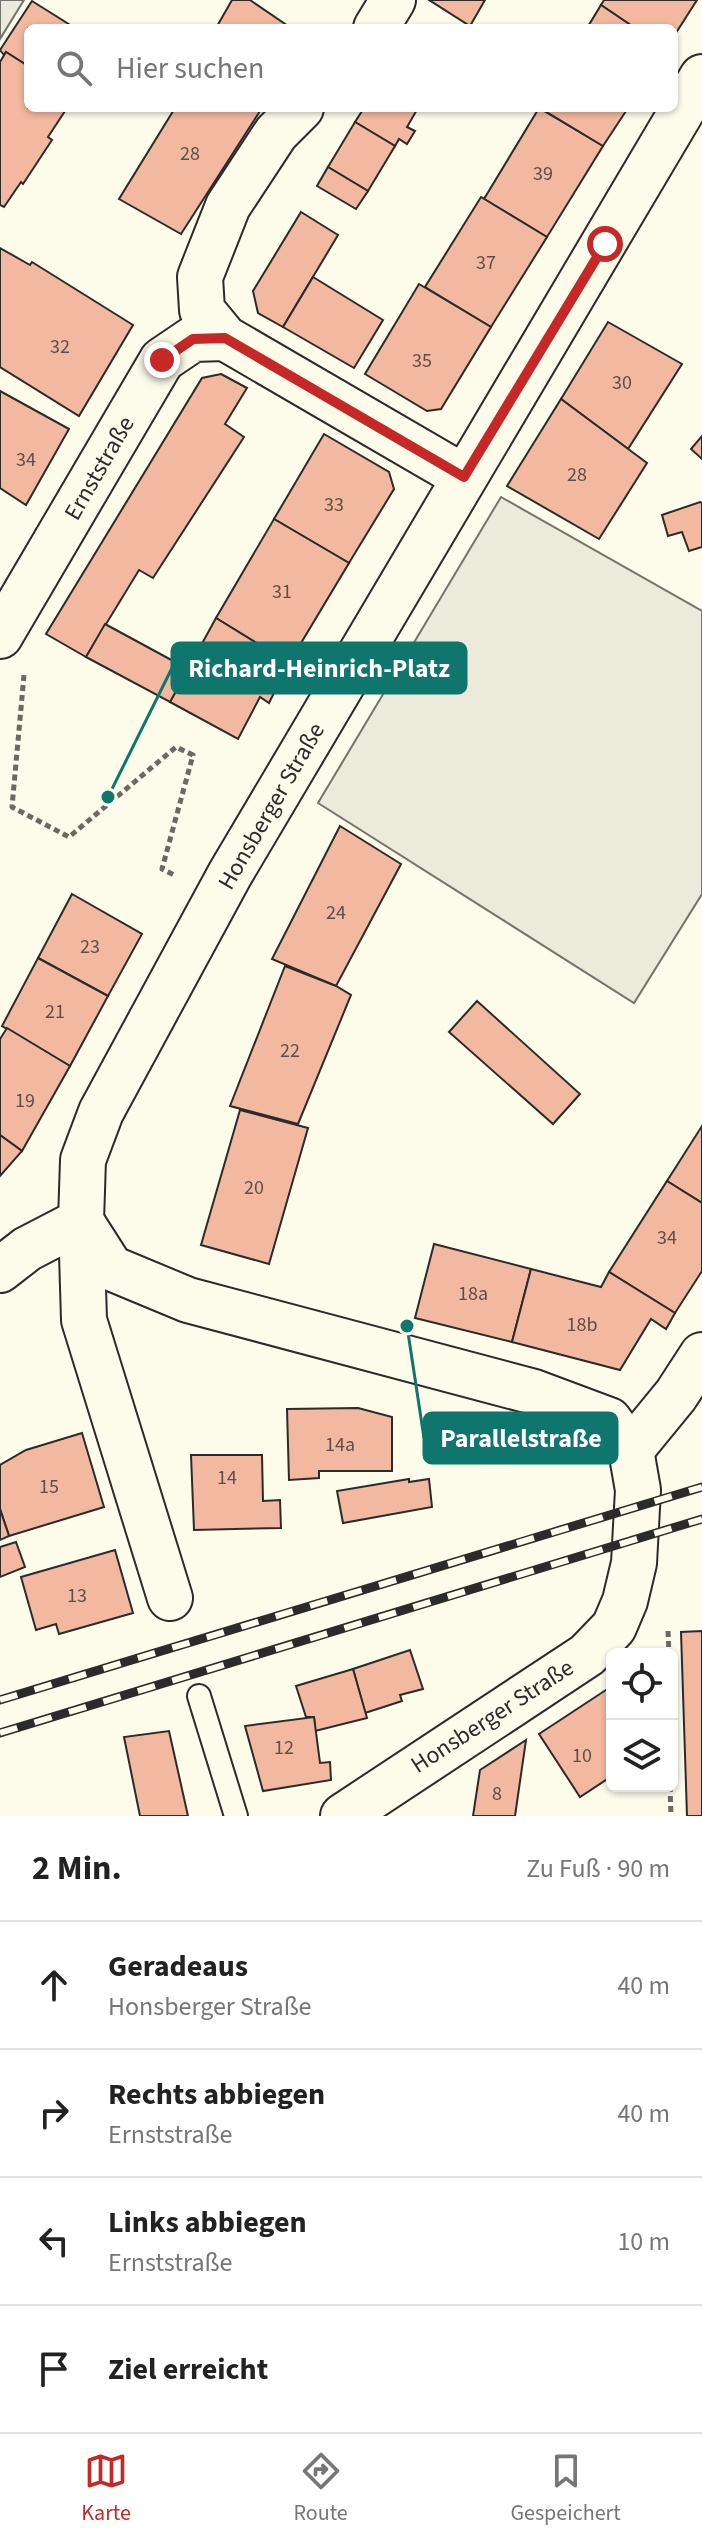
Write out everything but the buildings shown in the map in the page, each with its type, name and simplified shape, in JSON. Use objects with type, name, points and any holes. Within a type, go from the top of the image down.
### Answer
[{"type":"street","points":[[378,24],[393,0]]},
{"type":"street","name":"Honsberger Straße","points":[[170,1598],[84,1320],[83,1160],[101,1112],[230,874],[702,77]]},
{"type":"street","points":[[297,112],[276,133],[228,206],[200,277],[202,310],[225,338],[464,477]]},
{"type":"street","name":"Ernststraße","points":[[0,636],[162,360],[193,339],[225,338]]},
{"type":"street","points":[[0,1270],[27,1249],[81,1221]]},
{"type":"street","name":"Honsberger Straße","points":[[81,1221],[111,1268],[188,1300],[534,1392],[609,1420],[631,1450],[638,1490],[634,1563],[625,1601],[614,1627],[587,1655],[343,1816]]},
{"type":"street","points":[[631,1450],[676,1395],[702,1355]]},
{"type":"street","points":[[631,1450],[702,1391]]},
{"type":"lane","points":[[199,1696],[236,1816]]},
{"type":"path","points":[[25,686],[12,807],[69,837],[176,747],[193,755],[176,822]]},
{"type":"path","points":[[667,1621],[669,1648]]},
{"type":"path","points":[[670,1792],[671,1816]]},
{"type":"shaded area","points":[[0,0],[24,0],[0,39]]},
{"type":"shaded area","points":[[501,497],[702,611],[702,894],[634,1003],[318,803]]},
{"type":"railway","points":[[0,1700],[702,1487]]},
{"type":"railway","points":[[0,1733],[702,1519]]},
{"type":"place","name":"Richard-Heinrich-Platz","points":[[108,797]]},
{"type":"place","name":"Parallelstraße","points":[[407,1326]]},
{"type":"route","points":[[162,360],[193,339],[225,338],[464,477],[605,244]]}]
